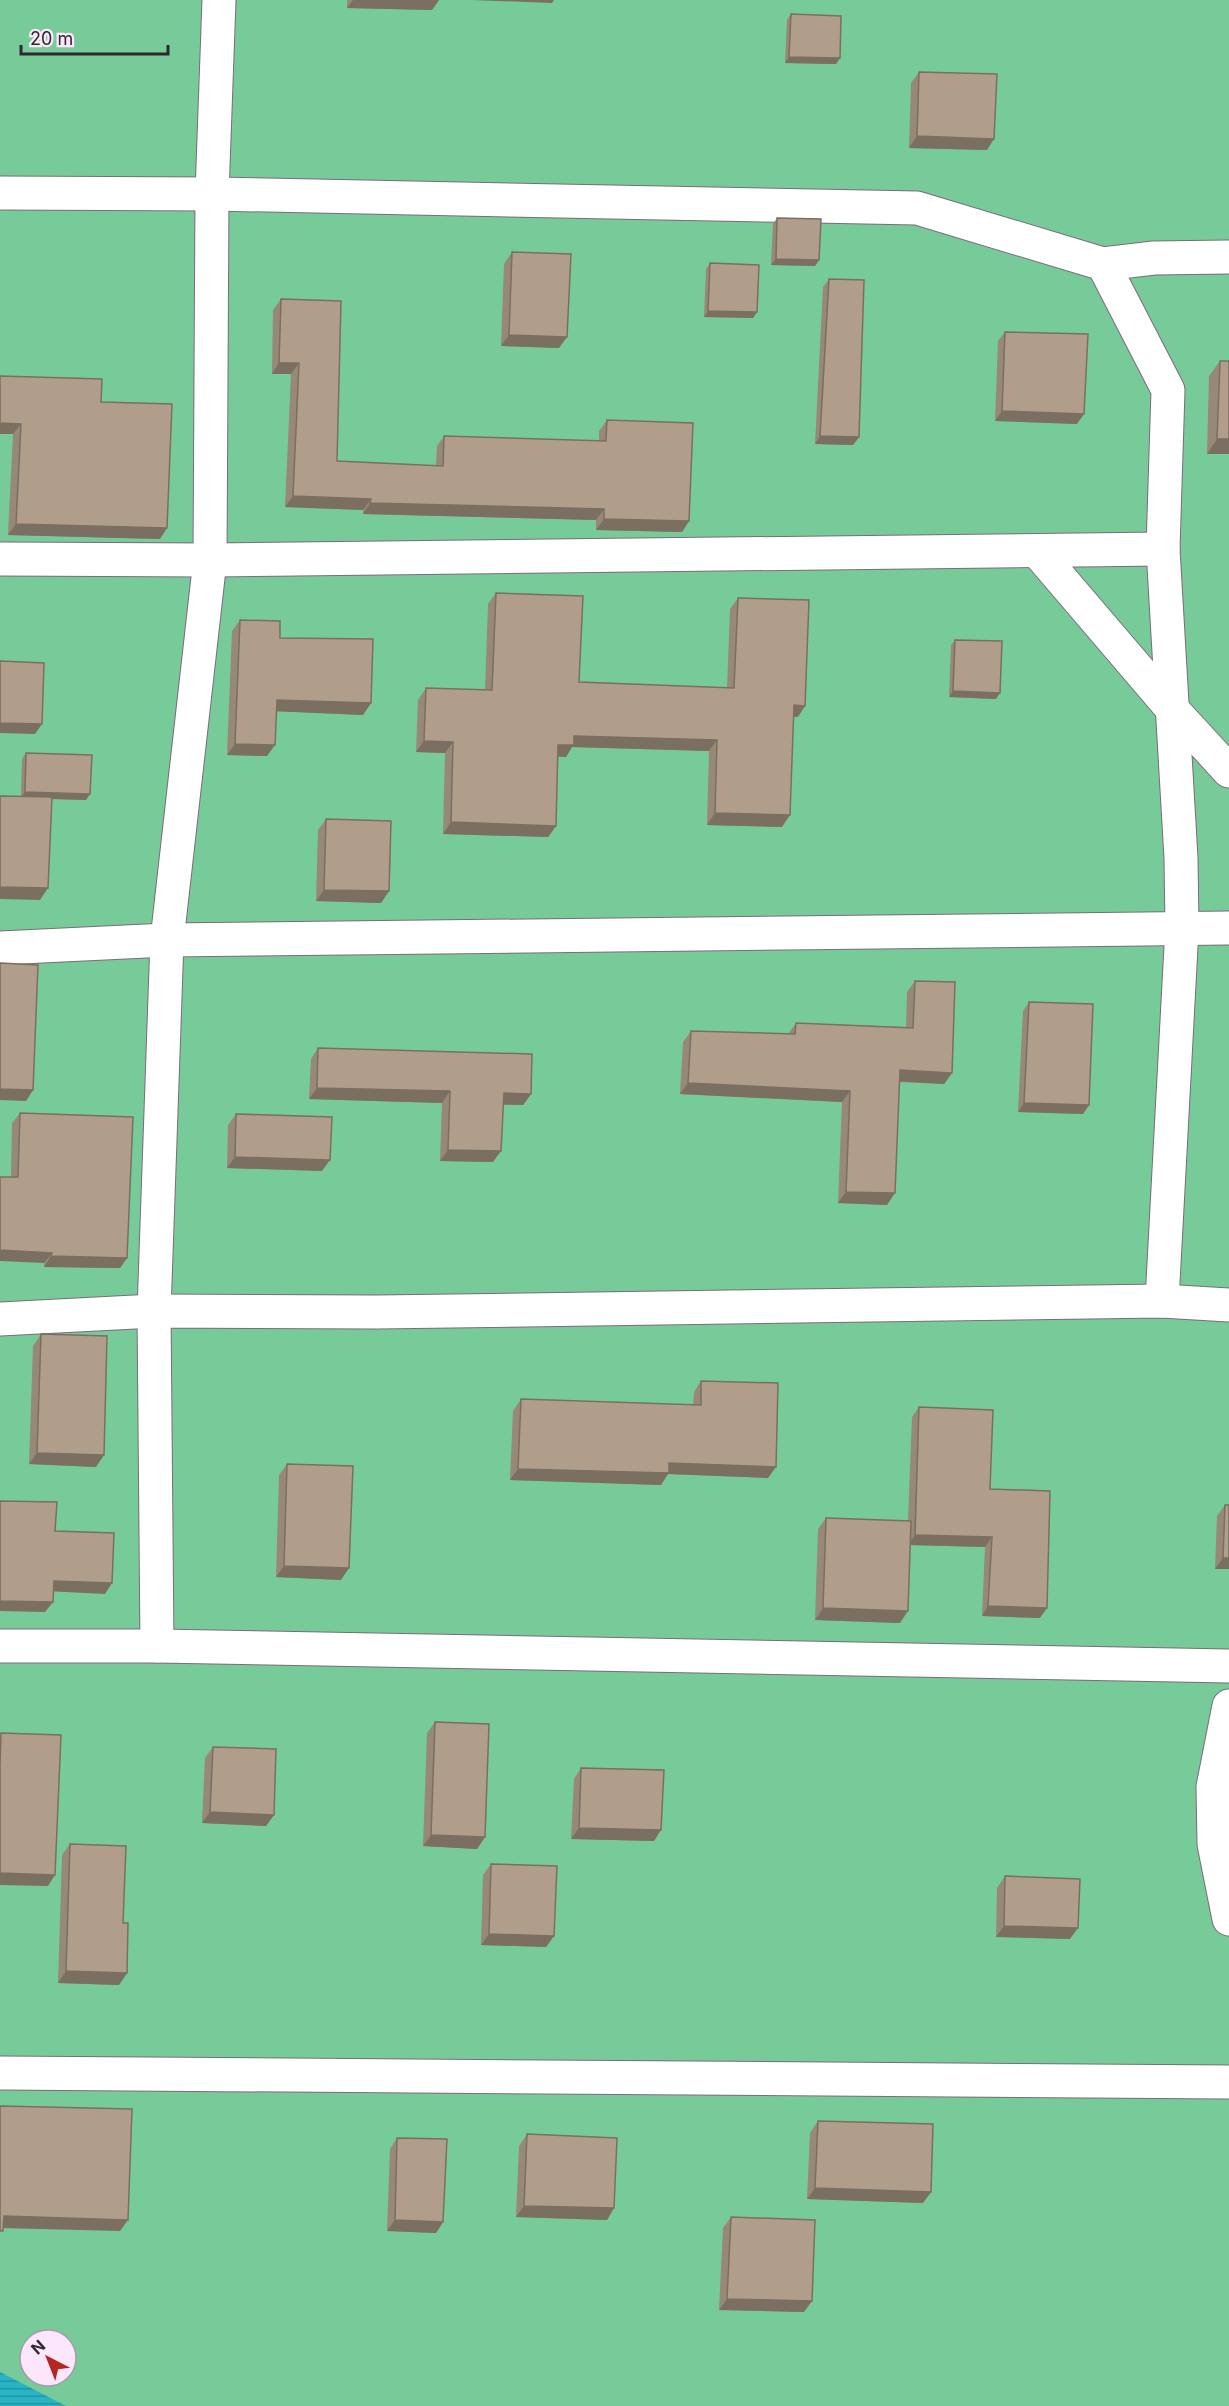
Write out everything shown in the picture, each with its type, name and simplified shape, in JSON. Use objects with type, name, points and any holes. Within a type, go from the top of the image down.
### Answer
[{"type":"street","points":[[157,1646],[154,1311],[167,940],[210,560],[212,194],[219,0]]},
{"type":"street","points":[[0,193],[212,194],[917,208],[1103,264],[1154,258],[1229,257]]},
{"type":"street","points":[[1103,264],[1168,390],[1163,549],[1181,858],[1182,928],[1162,1301]]},
{"type":"street","points":[[0,559],[210,560],[1163,549]]},
{"type":"street","points":[[1037,551],[1172,709],[1229,771]]},
{"type":"street","points":[[0,948],[167,940],[1229,928]]},
{"type":"street","points":[[0,1319],[154,1311],[377,1312],[1162,1301],[1229,1305]]},
{"type":"street","points":[[0,1646],[157,1646],[1229,1666]]},
{"type":"street","points":[[1229,1706],[1213,1787],[1214,1844],[1229,1919]]},
{"type":"street","points":[[0,2073],[1229,2082]]},
{"type":"green space","points":[[0,0],[1229,0],[1229,2406],[0,2406]]},
{"type":"water","points":[[0,2372],[18,2381],[18,2388],[31,2388],[66,2406],[0,2406]]},
{"type":"building","points":[[791,14],[841,16],[840,58],[789,57]]},
{"type":"building","points":[[919,72],[997,74],[994,139],[917,136]]},
{"type":"building","points":[[777,218],[821,219],[819,260],[776,259]]},
{"type":"building","points":[[512,252],[571,254],[567,337],[509,335]]},
{"type":"building","points":[[710,263],[759,265],[757,312],[708,311]]},
{"type":"building","points":[[829,279],[864,280],[859,437],[820,436]]},
{"type":"building","points":[[281,299],[341,301],[337,461],[443,466],[444,436],[606,441],[607,420],[693,423],[689,521],[604,519],[604,509],[370,503],[371,499],[293,496],[299,363],[279,363]]},
{"type":"building","points":[[1005,332],[1088,334],[1084,414],[1002,411]]},
{"type":"building","points":[[1220,361],[1229,361],[1229,439],[1217,439]]},
{"type":"building","points":[[0,376],[102,379],[101,402],[172,404],[167,528],[16,524],[21,424],[0,423]]},
{"type":"building","points":[[496,593],[583,596],[579,682],[734,688],[738,598],[809,600],[805,706],[794,705],[790,815],[715,813],[717,740],[574,736],[574,745],[558,745],[556,826],[451,822],[453,742],[424,741],[426,688],[492,690]]},
{"type":"building","points":[[240,620],[280,621],[280,638],[373,639],[371,703],[277,700],[275,745],[235,744]]},
{"type":"building","points":[[955,640],[1002,641],[1000,693],[953,691]]},
{"type":"building","points":[[0,661],[44,663],[42,724],[0,723]]},
{"type":"building","points":[[26,753],[92,755],[90,794],[25,792]]},
{"type":"building","points":[[0,796],[52,797],[48,888],[0,887]]},
{"type":"building","points":[[326,819],[391,821],[389,891],[324,890]]},
{"type":"building","points":[[0,963],[38,965],[33,1090],[0,1089]]},
{"type":"building","points":[[915,981],[955,982],[952,1073],[900,1070],[895,1193],[846,1192],[850,1091],[688,1083],[691,1031],[795,1034],[796,1023],[913,1028]]},
{"type":"building","points":[[1029,1002],[1093,1004],[1089,1105],[1024,1103]]},
{"type":"building","points":[[318,1048],[532,1054],[531,1094],[504,1093],[501,1151],[448,1150],[450,1091],[317,1088]]},
{"type":"building","points":[[20,1113],[133,1117],[127,1258],[51,1256],[52,1253],[0,1250],[0,1177],[18,1177]]},
{"type":"building","points":[[236,1114],[332,1117],[330,1160],[235,1157]]},
{"type":"building","points":[[41,1334],[107,1336],[104,1455],[37,1453]]},
{"type":"building","points":[[701,1381],[778,1383],[776,1467],[669,1463],[669,1473],[518,1469],[521,1399],[701,1405]]},
{"type":"building","points":[[919,1407],[993,1410],[990,1489],[1050,1491],[1047,1608],[988,1606],[992,1537],[915,1535]]},
{"type":"building","points":[[287,1464],[353,1466],[349,1568],[284,1566]]},
{"type":"building","points":[[0,1501],[57,1502],[55,1531],[114,1533],[112,1583],[54,1581],[53,1602],[0,1601]]},
{"type":"building","points":[[1225,1505],[1229,1505],[1229,1558],[1223,1558]]},
{"type":"building","points":[[826,1518],[911,1521],[908,1611],[823,1608]]},
{"type":"building","points":[[435,1722],[489,1724],[485,1837],[431,1835]]},
{"type":"building","points":[[1,1733],[61,1735],[55,1875],[0,1873]]},
{"type":"building","points":[[213,1747],[276,1749],[274,1815],[210,1812]]},
{"type":"building","points":[[581,1768],[664,1770],[661,1830],[579,1828]]},
{"type":"building","points":[[70,1844],[126,1846],[123,1923],[128,1923],[127,1973],[66,1971]]},
{"type":"building","points":[[491,1864],[557,1866],[554,1936],[489,1934]]},
{"type":"building","points":[[1005,1876],[1080,1879],[1078,1928],[1004,1926]]},
{"type":"building","points":[[0,2106],[132,2109],[128,2220],[4,2216],[3,2231],[0,2231]]},
{"type":"building","points":[[818,2121],[933,2124],[931,2192],[815,2188]]},
{"type":"building","points":[[527,2134],[617,2138],[614,2208],[524,2206]]},
{"type":"building","points":[[397,2138],[447,2139],[443,2222],[395,2220]]},
{"type":"building","points":[[731,2217],[815,2220],[812,2301],[727,2299]]}]
